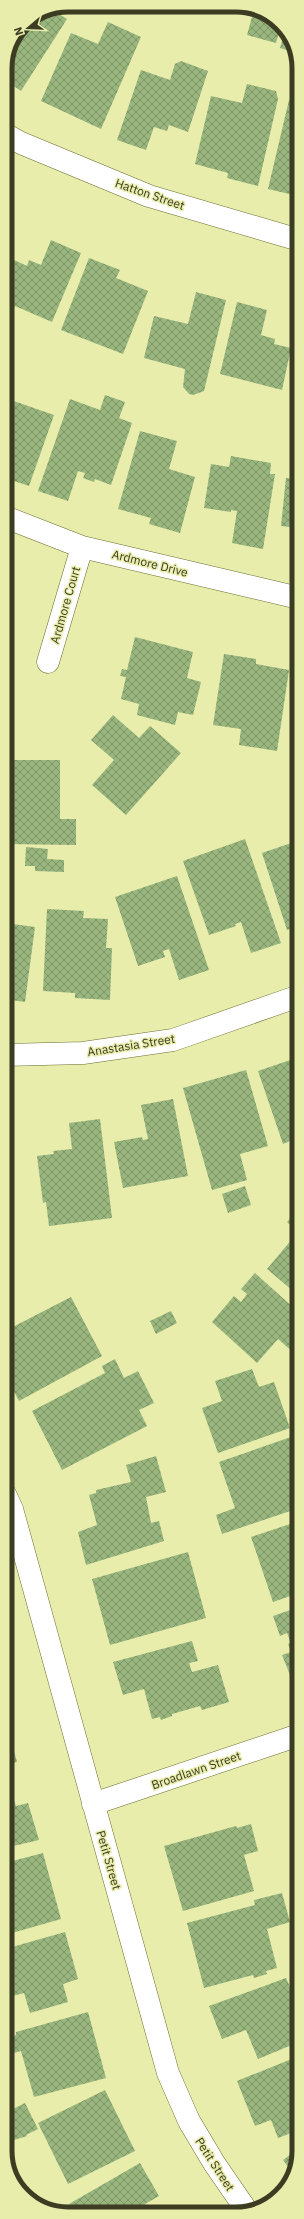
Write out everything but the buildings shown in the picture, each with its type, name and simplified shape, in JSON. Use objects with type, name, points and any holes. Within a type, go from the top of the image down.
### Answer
[{"type":"street","name":"Hatton Street","points":[[12,138],[149,196],[292,238]]},
{"type":"street","name":"Ardmore Drive","points":[[12,520],[82,547],[292,596]]},
{"type":"street","name":"Ardmore Court","points":[[48,662],[82,547]]},
{"type":"street","name":"Anastasia Street","points":[[12,1055],[83,1053],[172,1040],[292,998]]},
{"type":"street","name":"Petit Street","points":[[12,1509],[168,2073],[189,2121],[214,2163],[244,2206]]},
{"type":"street","name":"Broadlawn Street","points":[[93,1804],[292,1737]]}]
